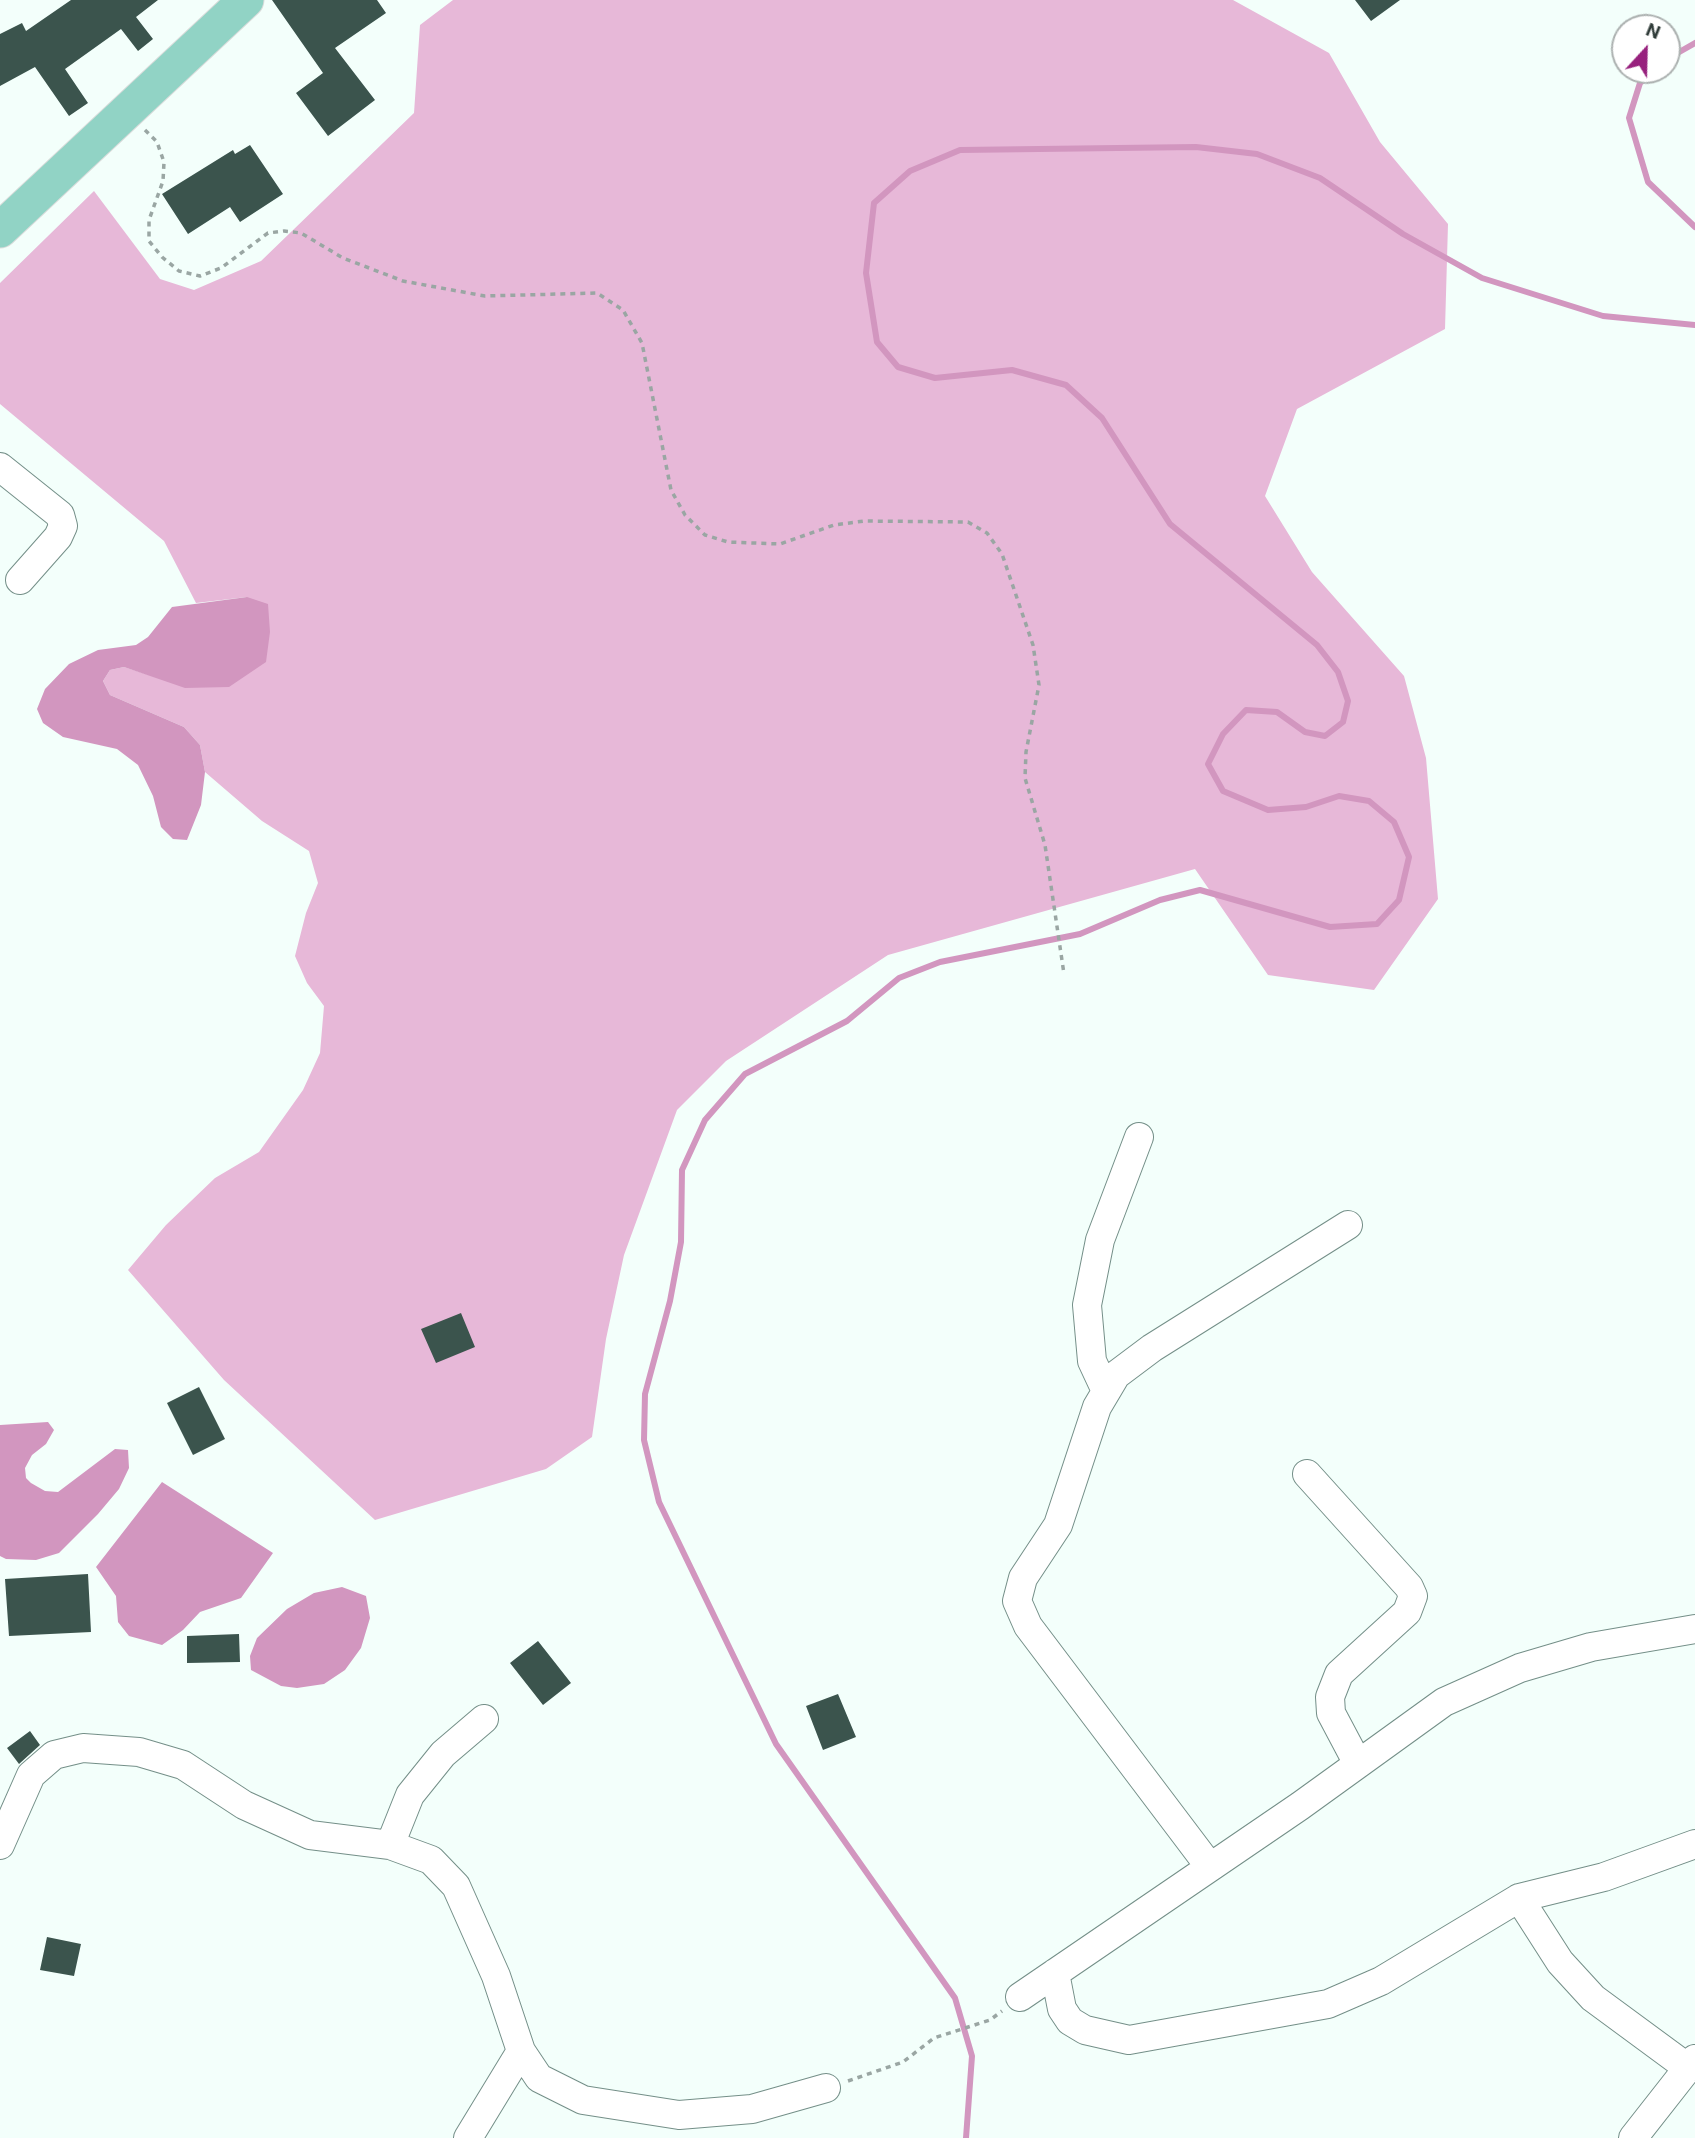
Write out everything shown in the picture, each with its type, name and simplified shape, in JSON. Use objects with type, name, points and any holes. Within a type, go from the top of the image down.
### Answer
[{"type":"main road","points":[[0,230],[246,0]]},
{"type":"street","points":[[0,467],[60,515],[63,526],[58,537],[20,580]]},
{"type":"street","points":[[1106,1391],[1092,1361],[1087,1305],[1100,1240],[1139,1137]]},
{"type":"street","points":[[1210,1867],[1028,1626],[1017,1601],[1023,1578],[1058,1525],[1097,1407],[1116,1374],[1152,1348],[1348,1225]]},
{"type":"street","points":[[1307,1474],[1409,1587],[1413,1596],[1408,1612],[1339,1674],[1330,1698],[1331,1713],[1358,1764]]},
{"type":"street","points":[[1020,1997],[1444,1702],[1520,1668],[1591,1647],[1695,1629]]},
{"type":"street","points":[[390,1845],[410,1796],[443,1754],[484,1719]]},
{"type":"street","points":[[0,1845],[31,1775],[54,1755],[83,1748],[139,1752],[183,1765],[244,1805],[310,1835],[390,1845],[431,1860],[456,1886],[496,1976],[522,2051],[539,2078],[583,2100],[679,2115],[752,2109],[826,2088]]},
{"type":"street","points":[[1055,1973],[1062,2009],[1070,2021],[1085,2030],[1129,2040],[1328,2004],[1381,1981],[1519,1898],[1604,1877],[1695,1844]]},
{"type":"street","points":[[1519,1898],[1560,1962],[1593,1998],[1692,2064],[1633,2138]]},
{"type":"street","points":[[468,2138],[522,2051]]},
{"type":"path","points":[[126,112],[157,142],[164,162],[163,181],[149,220],[149,242],[179,271],[200,276],[221,268],[268,233],[284,231],[301,233],[343,258],[403,281],[485,296],[597,293],[623,310],[642,342],[671,490],[685,515],[705,535],[728,542],[780,544],[834,525],[864,521],[968,522],[987,533],[1002,554],[1033,645],[1039,685],[1026,752],[1025,778],[1045,845],[1064,974]]},
{"type":"path","points":[[826,2088],[903,2062],[934,2038],[990,2020]]},
{"type":"shaded area","points":[[453,0],[1233,0],[1329,53],[1380,142],[1448,224],[1445,329],[1297,409],[1265,496],[1312,572],[1404,676],[1426,758],[1438,899],[1374,990],[1268,975],[1195,869],[888,955],[726,1061],[677,1110],[624,1255],[606,1339],[592,1437],[546,1469],[375,1520],[224,1380],[128,1270],[166,1225],[215,1178],[259,1152],[303,1090],[320,1053],[324,1006],[307,983],[295,956],[306,913],[318,883],[309,851],[262,821],[205,772],[200,745],[184,727],[110,695],[103,681],[110,670],[124,667],[149,675],[247,597],[196,603],[164,541],[0,404],[0,283],[94,191],[160,279],[194,290],[261,261],[414,113],[420,25]]},
{"type":"shaded area","points":[[247,597],[268,604],[270,632],[266,662],[229,687],[185,688],[124,667],[110,670],[103,681],[110,695],[184,727],[200,745],[205,772],[201,805],[187,840],[173,839],[161,827],[153,796],[138,765],[117,749],[63,737],[43,723],[37,709],[45,689],[69,664],[98,650],[136,645],[148,637],[172,607]]},
{"type":"shaded area","points":[[48,1422],[54,1430],[46,1444],[32,1455],[25,1468],[26,1478],[45,1491],[58,1492],[115,1449],[128,1450],[129,1468],[119,1489],[59,1553],[36,1560],[6,1559],[0,1556],[0,1425]]},
{"type":"shaded area","points":[[162,1482],[273,1553],[241,1598],[200,1612],[183,1630],[162,1645],[129,1636],[118,1622],[116,1596],[96,1567]]},
{"type":"shaded area","points":[[342,1587],[366,1596],[370,1618],[361,1648],[345,1670],[324,1684],[297,1688],[281,1686],[251,1670],[250,1656],[257,1638],[287,1609],[314,1593]]},
{"type":"building","points":[[71,0],[158,0],[136,17],[153,39],[138,51],[121,29],[65,69],[88,103],[69,116],[35,67],[0,86],[0,34],[22,23],[26,31]]},
{"type":"building","points":[[272,0],[377,0],[386,13],[335,48],[375,100],[328,136],[296,93],[323,73]]},
{"type":"building","points":[[1355,0],[1400,0],[1371,21]]},
{"type":"building","points":[[250,145],[283,194],[240,222],[230,207],[188,234],[162,194],[233,150],[235,154]]},
{"type":"building","points":[[461,1313],[475,1347],[436,1363],[421,1329]]},
{"type":"building","points":[[199,1387],[225,1439],[193,1455],[167,1403]]},
{"type":"building","points":[[88,1574],[91,1632],[9,1636],[5,1579]]},
{"type":"building","points":[[239,1634],[240,1662],[187,1663],[187,1636]]},
{"type":"building","points":[[538,1641],[571,1683],[543,1705],[510,1663]]},
{"type":"building","points":[[838,1694],[856,1737],[823,1750],[806,1706]]},
{"type":"building","points":[[30,1731],[40,1745],[19,1764],[7,1748]]},
{"type":"building","points":[[47,1937],[81,1944],[74,1976],[40,1970]]},
{"type":"waterway","points":[[1681,51],[1695,43]]},
{"type":"waterway","points":[[1640,84],[1629,118],[1648,182],[1695,227]]},
{"type":"waterway","points":[[966,2138],[972,2056],[955,1998],[776,1744],[659,1502],[644,1440],[645,1394],[670,1301],[681,1242],[682,1170],[705,1120],[745,1074],[847,1021],[899,978],[940,962],[1080,934],[1160,900],[1200,890],[1330,927],[1377,924],[1399,900],[1409,857],[1394,822],[1369,801],[1339,796],[1306,807],[1268,810],[1223,791],[1208,764],[1223,734],[1246,710],[1277,712],[1305,732],[1325,736],[1343,722],[1348,701],[1338,672],[1317,645],[1170,524],[1102,418],[1066,385],[1012,370],[935,378],[898,367],[877,342],[866,273],[874,203],[910,171],[960,150],[1196,147],[1257,154],[1320,178],[1403,234],[1482,278],[1603,316],[1695,325]]}]
